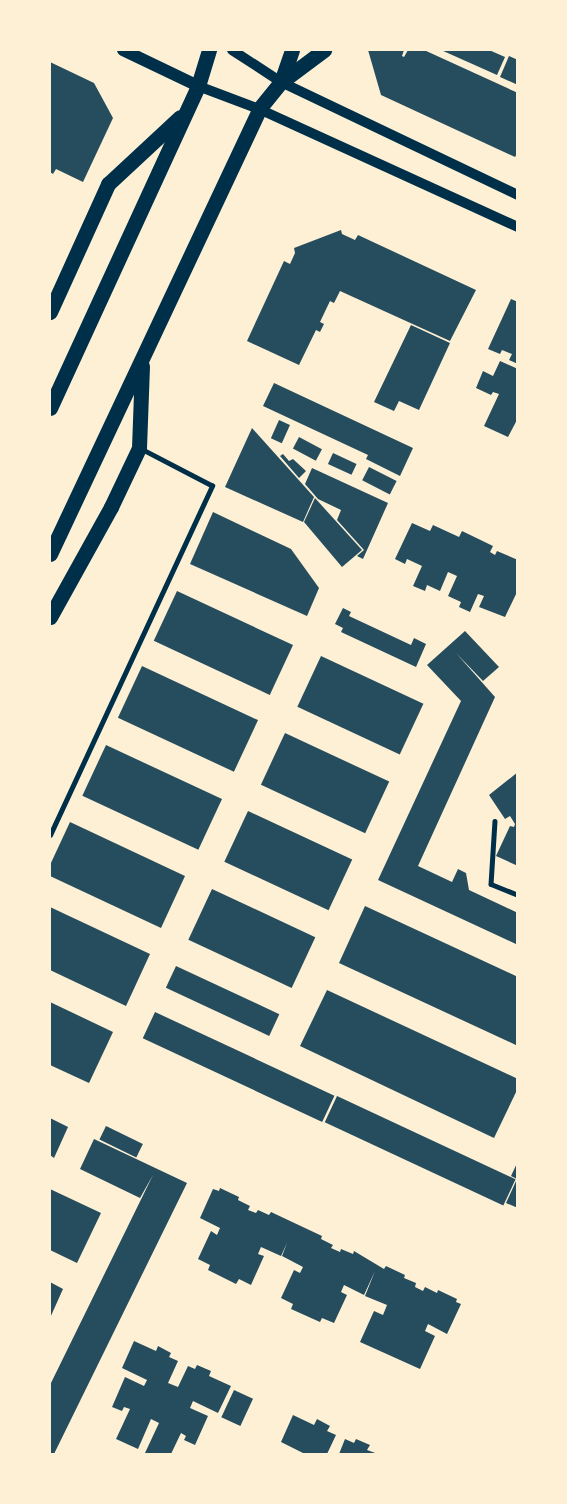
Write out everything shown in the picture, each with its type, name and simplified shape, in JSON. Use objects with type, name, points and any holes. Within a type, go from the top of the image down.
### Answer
[{"type":"main road","points":[[123,50],[198,86]]},
{"type":"main road","points":[[50,408],[187,111],[198,86],[209,50]]},
{"type":"main road","points":[[281,82],[292,50]]},
{"type":"main road","points":[[50,554],[259,109],[281,82],[324,50]]},
{"type":"main road","points":[[50,312],[108,184],[187,111]]},
{"type":"main road","points":[[50,617],[111,507],[139,448],[142,359]]},
{"type":"street","points":[[232,50],[281,82],[518,195]]},
{"type":"street","points":[[198,86],[259,109],[518,227]]},
{"type":"lane","points":[[50,835],[212,486],[139,448]]},
{"type":"lane","points":[[495,821],[491,884],[518,895]]},
{"type":"building","points":[[368,50],[404,50],[402,56],[404,57],[408,50],[424,50],[518,93],[518,152],[515,157],[381,95]]},
{"type":"building","points":[[441,50],[489,50],[505,57],[497,75]]},
{"type":"building","points":[[509,56],[518,60],[518,85],[500,77]]},
{"type":"building","points":[[50,62],[94,83],[113,118],[83,182],[56,169],[53,174],[50,172]]},
{"type":"building","points":[[341,230],[342,234],[355,240],[358,235],[476,290],[450,341],[340,291],[334,303],[330,301],[320,322],[324,324],[320,332],[316,330],[299,365],[247,341],[284,261],[290,264],[295,253],[294,248]]},
{"type":"building","points":[[511,299],[518,302],[518,364],[509,360],[512,354],[502,350],[500,354],[488,349]]},
{"type":"building","points":[[411,325],[450,343],[419,410],[399,401],[394,411],[374,402]]},
{"type":"building","points":[[500,361],[518,369],[518,418],[508,437],[484,426],[499,394],[493,392],[491,395],[476,388],[483,371],[493,376]]},
{"type":"building","points":[[274,383],[413,448],[400,476],[366,459],[368,455],[263,406]]},
{"type":"building","points":[[279,420],[290,425],[282,443],[271,438]]},
{"type":"building","points":[[252,428],[314,497],[303,522],[225,487]]},
{"type":"building","points":[[299,437],[322,449],[316,461],[293,448]]},
{"type":"building","points":[[333,453],[357,464],[351,475],[328,464]]},
{"type":"building","points":[[283,454],[289,461],[293,459],[306,471],[299,478],[280,456]]},
{"type":"building","points":[[369,467],[397,481],[390,494],[362,480]]},
{"type":"building","points":[[312,468],[388,503],[363,559],[357,556],[364,550],[337,520],[341,510],[318,499],[305,484]]},
{"type":"building","points":[[315,498],[362,550],[342,567],[304,522]]},
{"type":"building","points":[[213,512],[291,549],[319,588],[307,616],[190,564]]},
{"type":"building","points":[[412,523],[430,531],[433,525],[459,537],[462,531],[493,546],[490,552],[495,555],[497,551],[518,560],[518,590],[505,617],[479,607],[484,596],[478,594],[470,612],[459,607],[461,602],[448,596],[457,576],[448,572],[440,591],[427,585],[425,591],[413,586],[422,566],[407,559],[405,564],[395,559]]},
{"type":"building","points":[[177,591],[293,645],[270,695],[154,641]]},
{"type":"building","points":[[343,608],[351,612],[349,616],[411,645],[414,638],[426,644],[416,667],[341,632],[343,628],[335,624]]},
{"type":"building","points":[[465,631],[499,667],[483,681],[456,653],[495,697],[418,866],[452,882],[458,869],[466,873],[469,890],[518,913],[518,945],[378,880],[461,701],[427,665]]},
{"type":"building","points":[[321,656],[423,704],[400,755],[297,707]]},
{"type":"building","points":[[142,666],[258,720],[234,772],[118,718]]},
{"type":"building","points":[[285,733],[389,782],[365,833],[261,785]]},
{"type":"building","points":[[106,745],[222,799],[198,850],[82,796]]},
{"type":"building","points":[[518,772],[518,866],[496,856],[510,826],[514,827],[515,824],[510,816],[505,819],[489,795]]},
{"type":"building","points":[[248,811],[352,860],[329,910],[224,862]]},
{"type":"building","points":[[70,822],[185,876],[161,928],[50,876],[50,865]]},
{"type":"building","points":[[212,889],[315,937],[292,988],[188,940]]},
{"type":"building","points":[[365,906],[518,977],[518,1046],[339,963]]},
{"type":"building","points":[[50,907],[150,954],[126,1006],[50,970]]},
{"type":"building","points":[[176,966],[279,1014],[269,1036],[166,988]]},
{"type":"building","points":[[327,990],[518,1079],[518,1088],[494,1138],[300,1046]]},
{"type":"building","points":[[50,1002],[113,1032],[89,1083],[50,1065]]},
{"type":"building","points":[[155,1012],[334,1096],[322,1122],[143,1038]]},
{"type":"building","points":[[337,1096],[516,1179],[503,1206],[325,1122]]},
{"type":"building","points":[[50,1118],[68,1127],[54,1158],[50,1155]]},
{"type":"building","points":[[106,1126],[143,1144],[136,1157],[99,1139]]},
{"type":"building","points":[[94,1139],[187,1183],[54,1454],[50,1454],[50,1385],[153,1175],[140,1198],[80,1169]]},
{"type":"building","points":[[518,1161],[518,1208],[506,1203],[517,1179],[511,1176]]},
{"type":"building","points":[[220,1188],[239,1197],[238,1200],[250,1206],[248,1210],[256,1213],[258,1210],[269,1215],[271,1212],[322,1236],[321,1239],[333,1245],[331,1248],[353,1254],[354,1251],[384,1269],[386,1266],[405,1275],[404,1278],[416,1283],[415,1287],[423,1291],[425,1287],[437,1293],[438,1290],[457,1299],[456,1302],[461,1304],[447,1334],[428,1324],[425,1331],[435,1336],[420,1369],[360,1342],[374,1311],[383,1315],[387,1305],[365,1296],[375,1271],[364,1295],[344,1285],[341,1292],[347,1295],[334,1323],[322,1318],[320,1322],[291,1309],[293,1304],[281,1298],[294,1270],[300,1273],[303,1267],[282,1256],[287,1243],[281,1256],[261,1247],[258,1254],[264,1256],[251,1285],[239,1279],[236,1284],[208,1270],[210,1265],[198,1259],[211,1231],[217,1235],[220,1228],[200,1218],[213,1189],[219,1191]]},
{"type":"building","points":[[50,1189],[101,1213],[77,1263],[50,1250]]},
{"type":"building","points":[[50,1282],[63,1289],[50,1318]]},
{"type":"building","points":[[134,1341],[156,1351],[158,1346],[171,1353],[169,1357],[178,1361],[168,1383],[178,1387],[188,1366],[195,1369],[197,1365],[211,1371],[209,1376],[231,1386],[218,1413],[193,1401],[190,1408],[208,1416],[195,1445],[184,1440],[186,1436],[181,1433],[171,1454],[145,1453],[159,1423],[151,1419],[138,1449],[116,1439],[130,1409],[124,1407],[122,1411],[112,1407],[125,1377],[144,1386],[147,1380],[122,1368]]},
{"type":"building","points":[[234,1390],[253,1399],[240,1426],[221,1417]]},
{"type":"building","points":[[293,1415],[314,1425],[317,1419],[330,1426],[327,1431],[336,1435],[327,1454],[305,1454],[281,1442]]},
{"type":"building","points":[[345,1439],[354,1443],[356,1439],[370,1445],[367,1450],[378,1454],[339,1454]]}]
